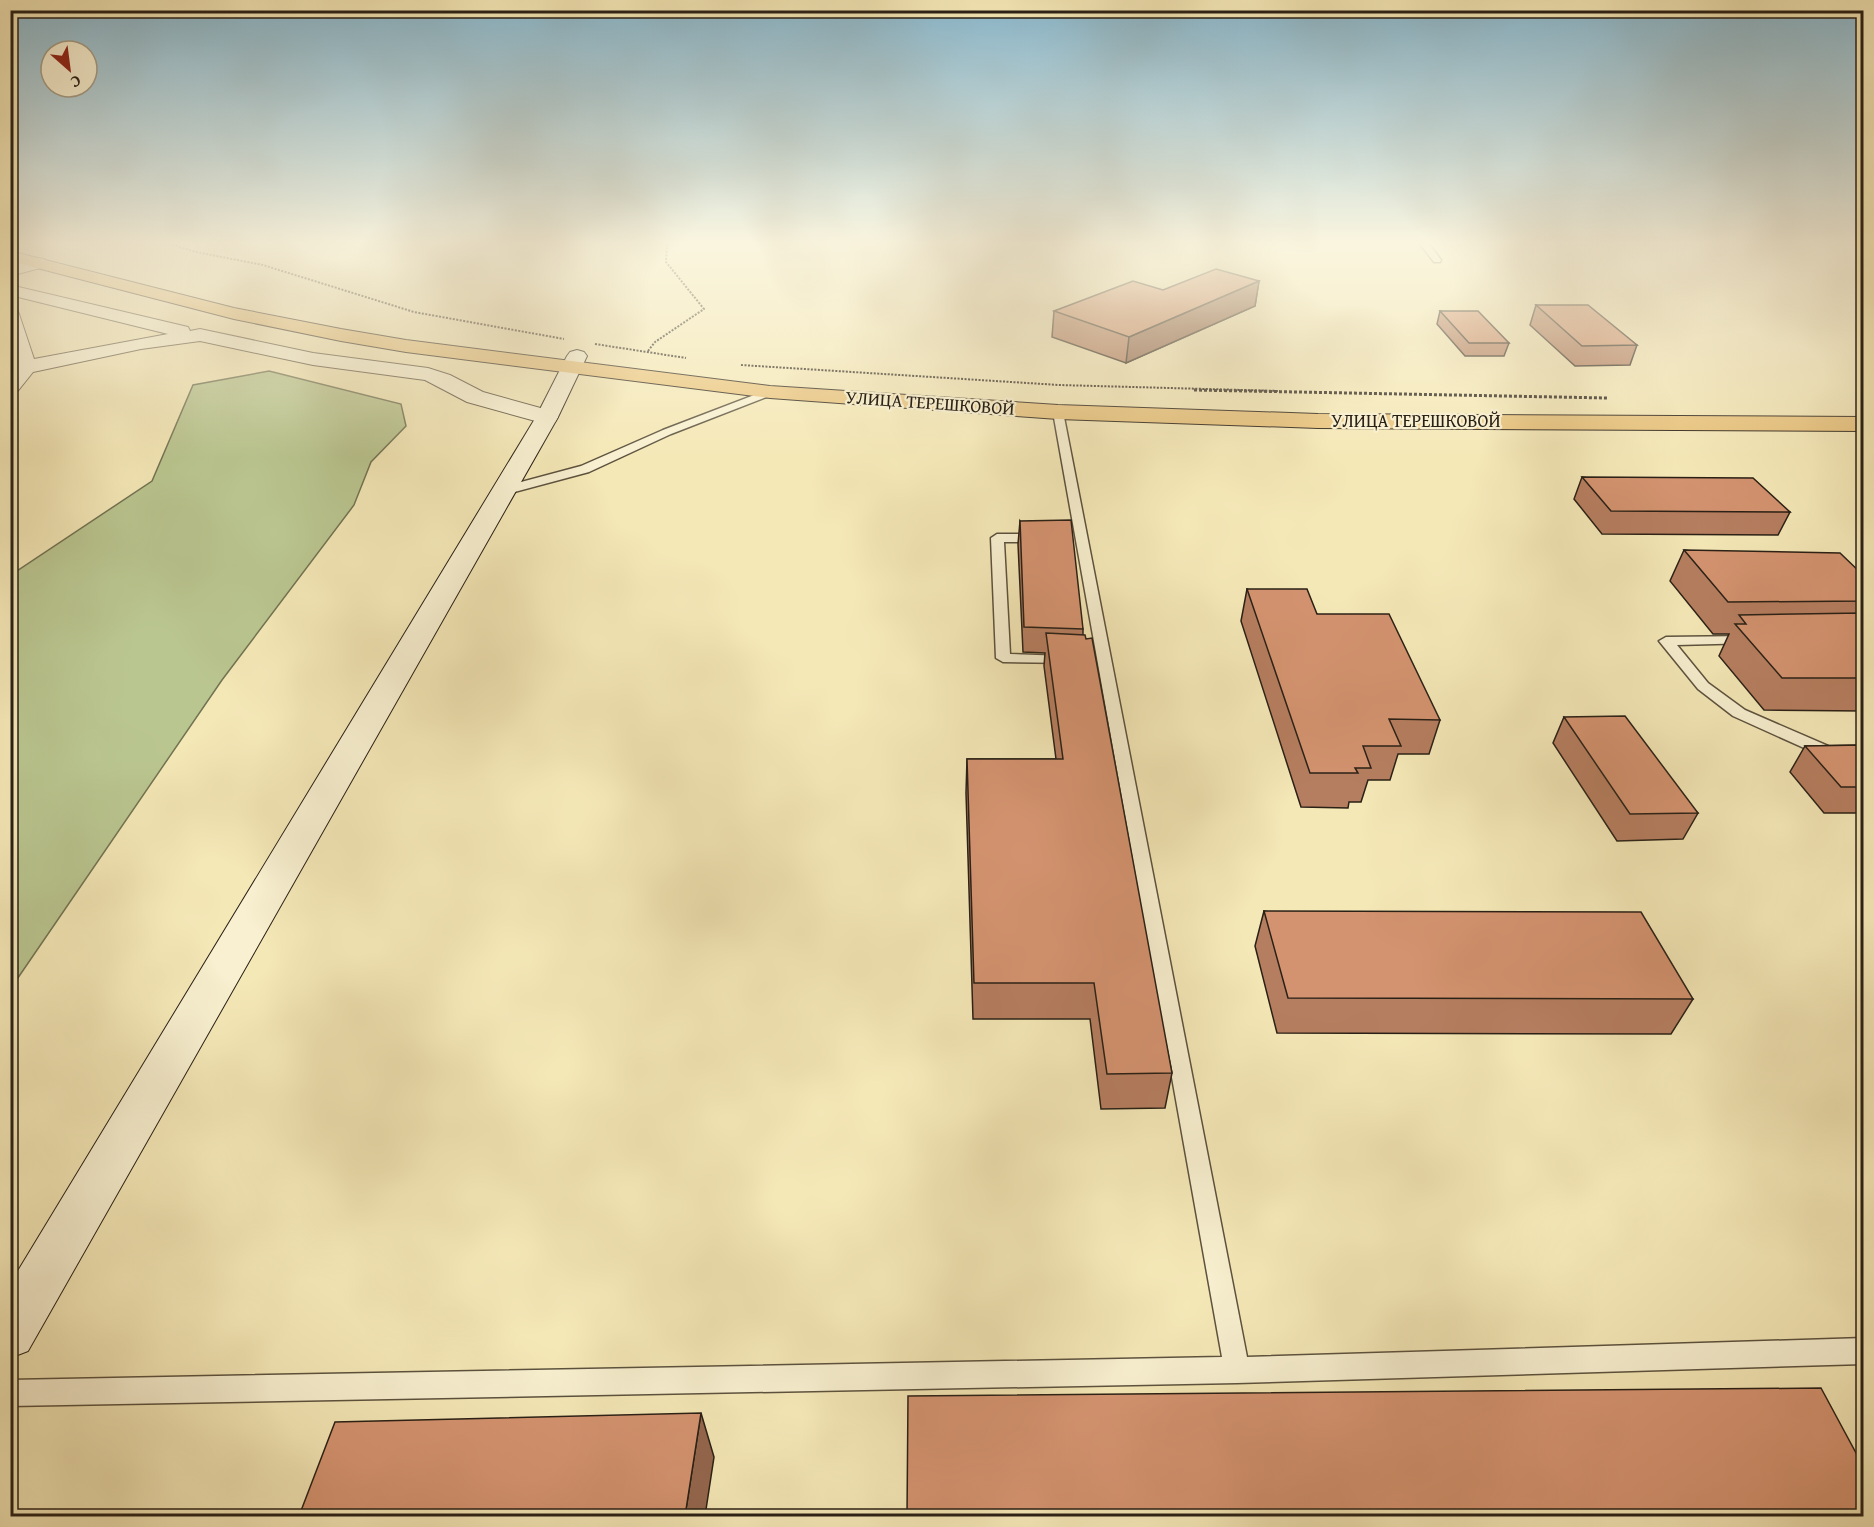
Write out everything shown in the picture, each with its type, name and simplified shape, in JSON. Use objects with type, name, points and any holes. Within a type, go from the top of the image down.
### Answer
[{"type":"main road","name":"УЛИЦА ТЕРЕШКОВОЙ","points":[[250,315],[298,327],[406,346],[577,351],[770,392],[1058,412],[1318,421],[1863,424]]},
{"type":"main road","name":"УЛИЦА ТЕРЕШКОВОЙ","points":[[331,315],[380,325],[721,373],[1041,400],[1343,410],[1863,413]]},
{"type":"street","points":[[10,315],[26,368]]},
{"type":"street","points":[[117,315],[313,359],[428,374],[443,379],[474,397],[547,417]]},
{"type":"street","points":[[10,388],[26,368],[141,343],[200,335]]},
{"type":"street","points":[[10,1333],[547,417],[577,351]]},
{"type":"lane","points":[[503,491],[585,469],[667,432],[770,392]]},
{"type":"lane","points":[[1058,412],[1094,661],[1238,1370]]},
{"type":"lane","points":[[1050,537],[996,538],[1003,658],[1094,661]]},
{"type":"lane","points":[[1759,640],[1666,641],[1703,686],[1739,713],[1839,758],[1863,759]]},
{"type":"lane","points":[[10,1394],[1238,1370],[1863,1351]]},
{"type":"path","points":[[428,315],[577,351],[647,352],[689,358]]},
{"type":"path","points":[[647,352],[655,342],[695,315]]},
{"type":"path","points":[[732,364],[940,380],[1149,388],[1486,393],[1611,398]]},
{"type":"green space","points":[[269,371],[401,404],[406,426],[371,462],[354,505],[222,680],[11,988],[11,575],[152,481],[193,385]]},
{"type":"building","points":[[1066,315],[1179,315],[1129,337]]},
{"type":"building","points":[[1444,315],[1482,315],[1509,343],[1469,343]]},
{"type":"building","points":[[1548,315],[1601,315],[1637,345],[1582,346]]},
{"type":"building","points":[[1582,477],[1753,478],[1790,512],[1611,511]]},
{"type":"building","points":[[1071,520],[1083,629],[1024,627],[1020,521]]},
{"type":"building","points":[[1684,550],[1840,553],[1863,575],[1863,601],[1728,602]]},
{"type":"building","points":[[1247,589],[1307,589],[1317,614],[1389,614],[1440,720],[1389,719],[1401,746],[1363,746],[1371,768],[1355,768],[1358,773],[1310,773]]},
{"type":"building","points":[[1863,613],[1863,678],[1782,678],[1735,624],[1746,624],[1739,615]]},
{"type":"building","points":[[1046,633],[1085,635],[1086,639],[1092,638],[1172,1073],[1107,1074],[1094,983],[974,983],[967,759],[1063,759]]},
{"type":"building","points":[[1625,716],[1698,813],[1630,814],[1564,717]]},
{"type":"building","points":[[1863,745],[1863,787],[1841,787],[1805,746]]},
{"type":"building","points":[[1264,911],[1641,912],[1693,999],[1288,998]]},
{"type":"building","points":[[1821,1388],[1863,1466],[1863,1516],[907,1516],[908,1396]]},
{"type":"building","points":[[701,1413],[685,1516],[299,1516],[335,1422]]}]
